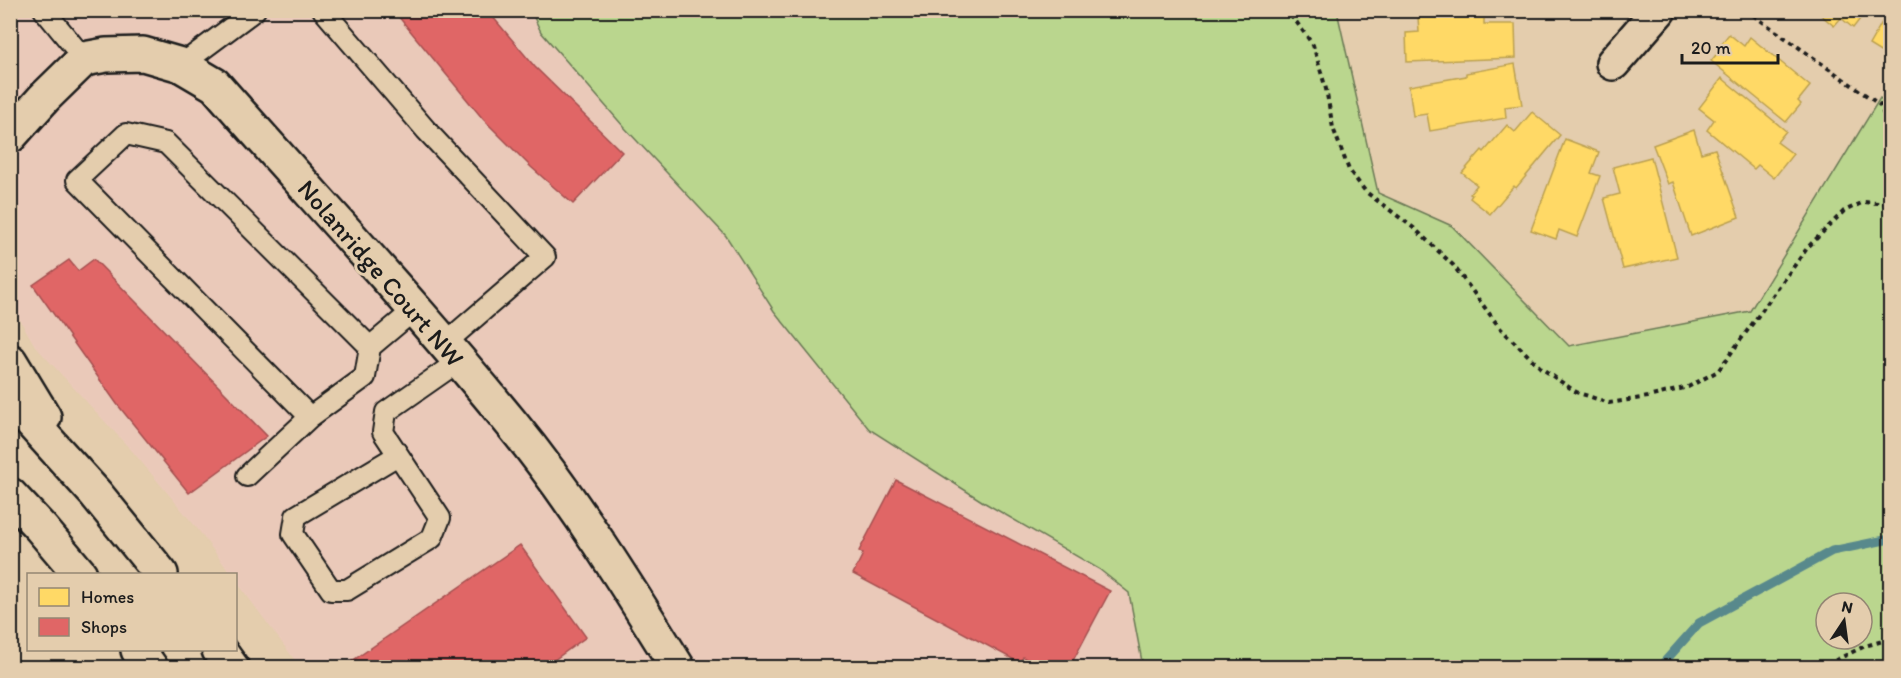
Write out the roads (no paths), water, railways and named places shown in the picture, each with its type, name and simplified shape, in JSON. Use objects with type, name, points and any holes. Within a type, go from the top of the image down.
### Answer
[{"type":"street","points":[[1613,63],[1659,10]]},
{"type":"street","name":"Nolanridge Court NW","points":[[84,59],[106,55],[144,54],[181,65],[215,85],[513,425],[605,551],[678,668]]},
{"type":"street","points":[[10,136],[44,98],[84,59]]},
{"type":"street","points":[[10,361],[39,407],[65,459]]},
{"type":"street","points":[[10,399],[65,459],[160,573]]},
{"type":"street","points":[[10,495],[79,573]]},
{"type":"street","points":[[139,651],[151,668]]},
{"type":"street","points":[[220,651],[232,668]]},
{"type":"lane","points":[[44,10],[84,59]]},
{"type":"lane","points":[[181,65],[255,10]]},
{"type":"lane","points":[[322,10],[426,130],[545,257],[451,352],[386,412],[383,432],[440,518],[432,538],[347,590],[331,590],[293,534],[296,516],[398,455]]},
{"type":"lane","points":[[310,417],[77,180],[126,134],[166,143],[370,347]]},
{"type":"lane","points":[[247,476],[310,417],[365,377],[370,347],[414,310]]},
{"type":"waterway","points":[[1659,668],[1699,623],[1832,551],[1890,539]]}]
